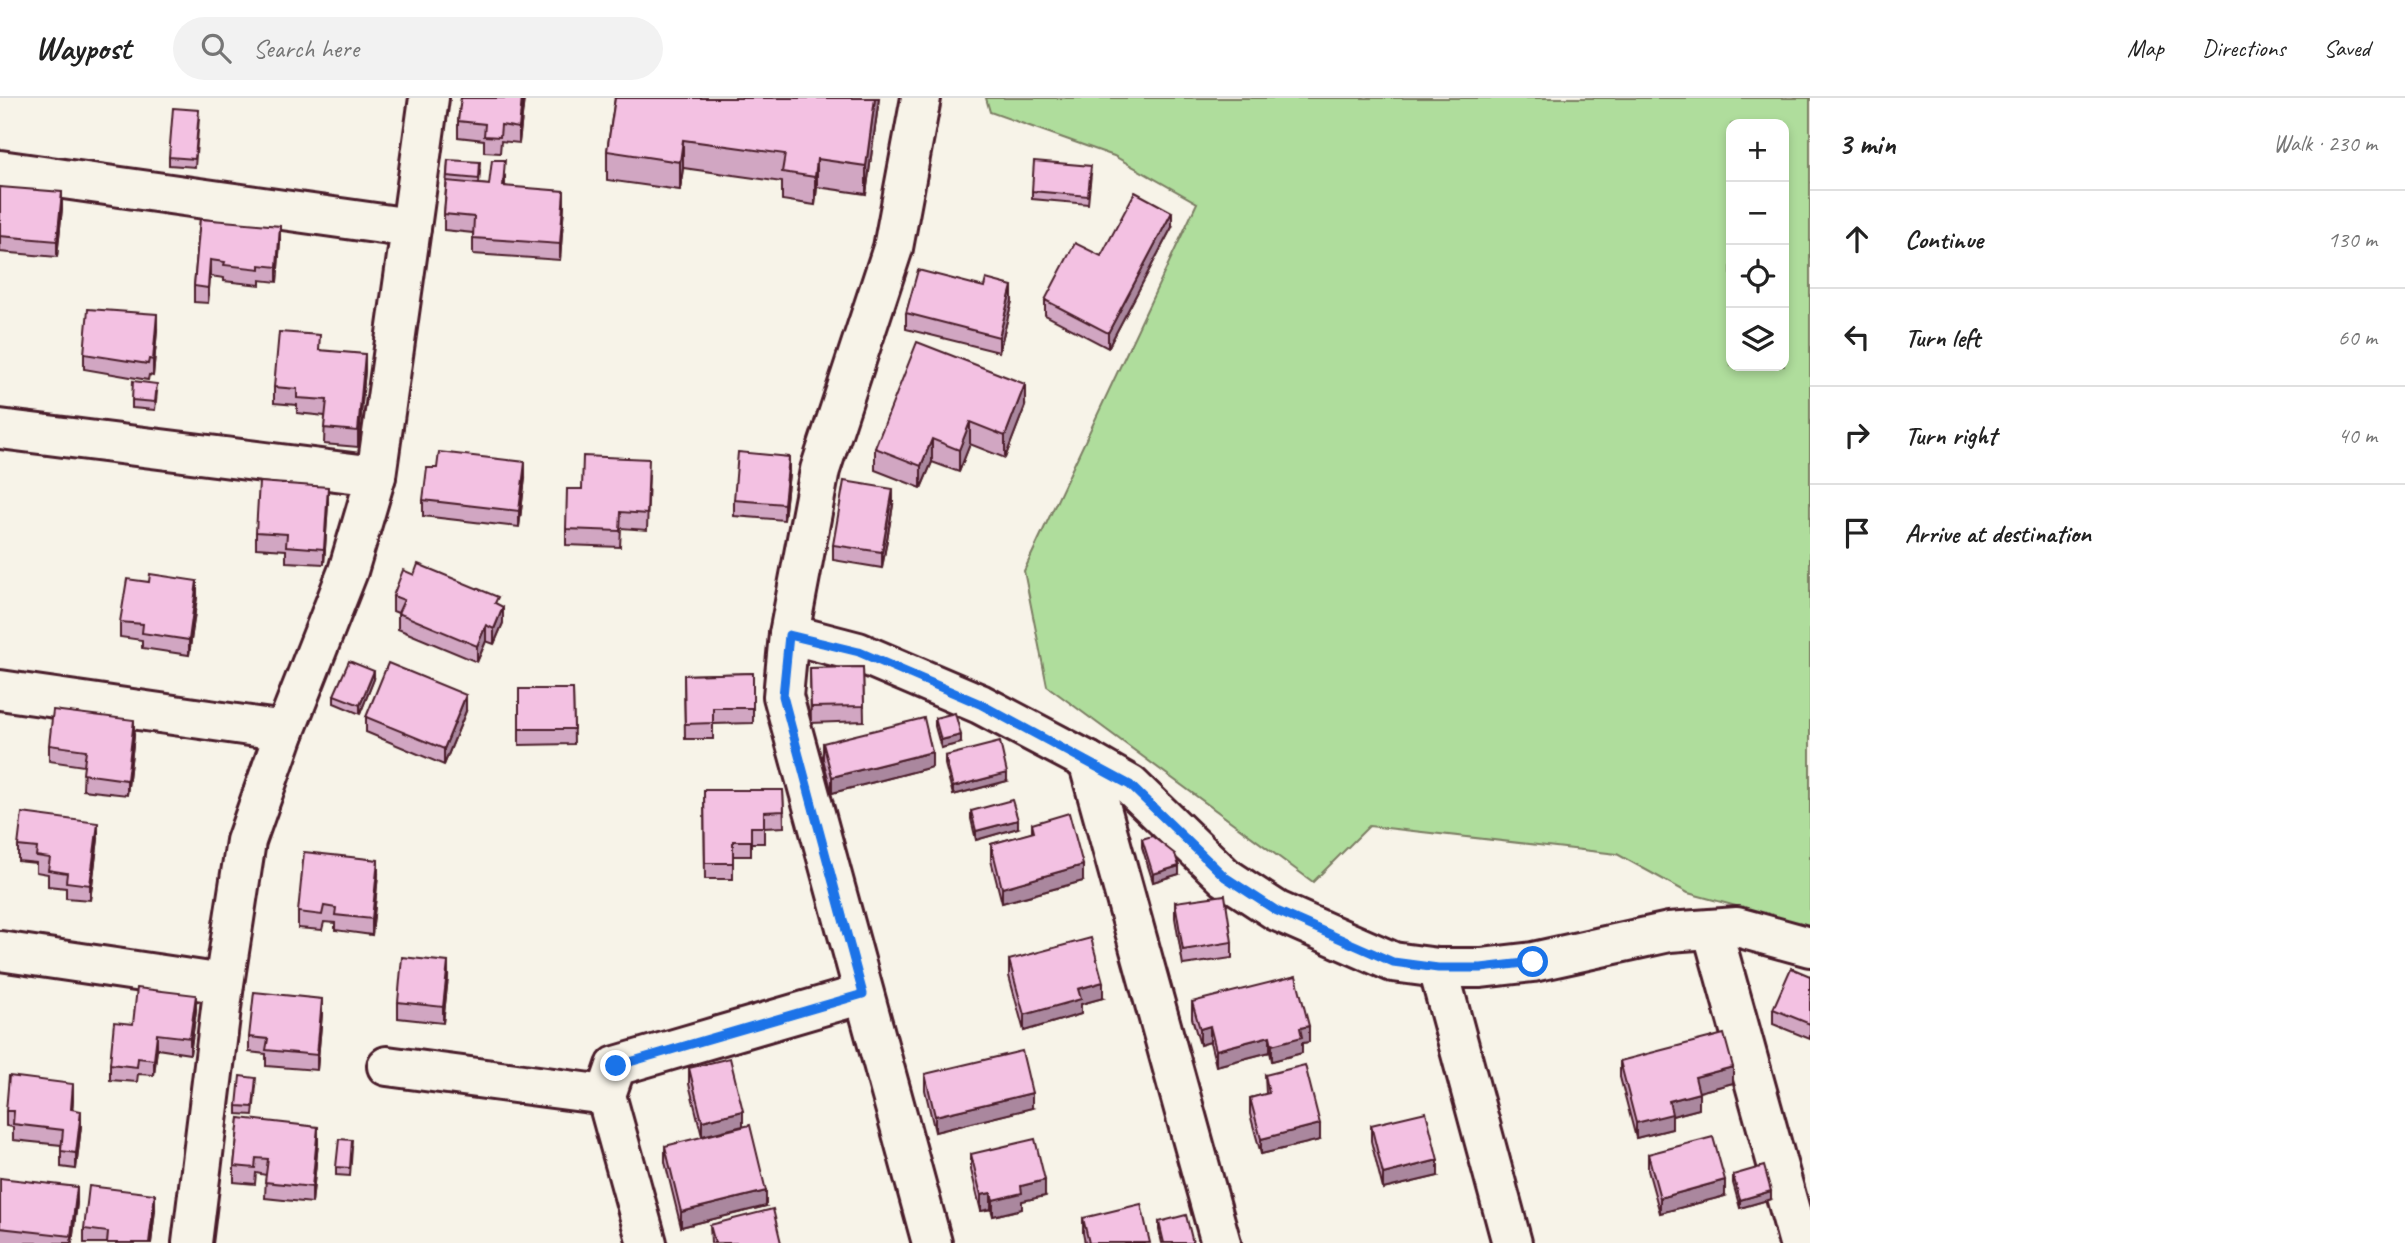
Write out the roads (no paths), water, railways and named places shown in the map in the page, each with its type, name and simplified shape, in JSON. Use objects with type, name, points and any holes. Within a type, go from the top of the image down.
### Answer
[{"type":"street","points":[[192,1243],[224,984],[246,841],[285,731],[348,571],[376,476],[429,98]]},
{"type":"street","points":[[921,98],[893,248],[820,470],[789,635],[783,696],[932,1243]]},
{"type":"street","points":[[0,170],[411,228]]},
{"type":"street","points":[[0,429],[376,476]]},
{"type":"street","points":[[789,635],[859,652],[980,704],[1088,761],[1130,785],[1225,877],[1277,911],[1393,962],[1438,968],[1481,968],[1533,962],[1669,932],[1737,927],[1810,947]]},
{"type":"street","points":[[0,690],[285,731]]},
{"type":"street","points":[[1088,761],[1221,1243]]},
{"type":"street","points":[[1712,929],[1799,1243]]},
{"type":"street","points":[[0,955],[224,984]]},
{"type":"street","points":[[1438,968],[1512,1243]]},
{"type":"street","points":[[648,1243],[606,1095],[616,1066],[863,994]]},
{"type":"street","points":[[387,1066],[606,1095]]}]
